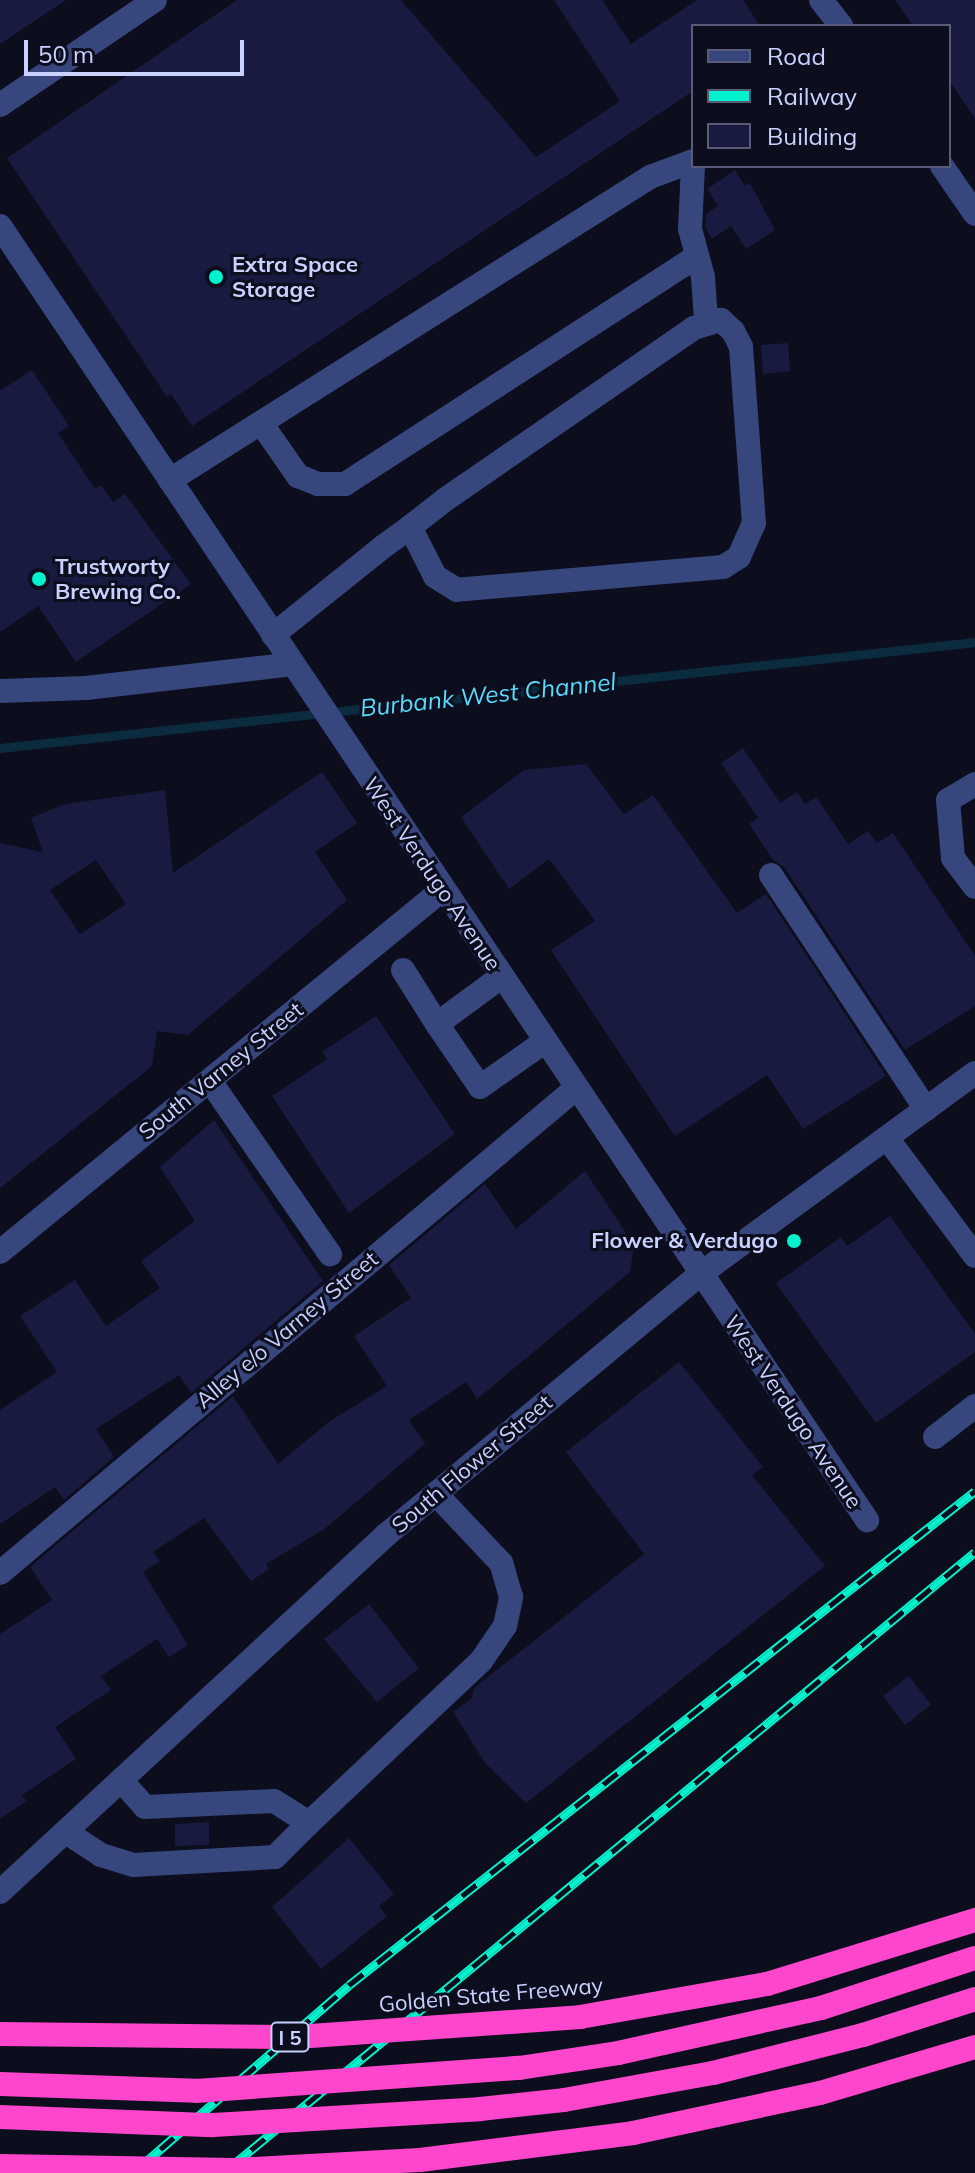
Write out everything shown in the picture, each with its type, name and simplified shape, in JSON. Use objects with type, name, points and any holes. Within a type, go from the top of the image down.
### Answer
[{"type":"highway","name":"Golden State Freeway","points":[[0,2034],[296,2037],[580,2017],[767,1984],[975,1920]]},
{"type":"highway","points":[[0,2084],[196,2091],[519,2068],[618,2053],[821,2008],[975,1958]]},
{"type":"highway","points":[[0,2117],[213,2125],[480,2109],[564,2100],[713,2073],[863,2035],[975,1999]]},
{"type":"highway","points":[[0,2166],[234,2170],[420,2160],[633,2133],[820,2093],[975,2047]]},
{"type":"street","points":[[0,105],[155,0]]},
{"type":"street","points":[[821,0],[839,24]]},
{"type":"street","points":[[170,480],[650,177],[691,165]]},
{"type":"street","points":[[693,168],[690,229],[706,320]]},
{"type":"street","points":[[943,168],[975,214]]},
{"type":"street","name":"West Verdugo Avenue","points":[[0,226],[699,1275],[867,1520]]},
{"type":"street","points":[[261,423],[298,476],[332,487],[345,484],[697,256]]},
{"type":"street","points":[[273,635],[410,527],[706,320],[721,320],[741,347],[754,523],[739,557],[707,572],[457,590],[435,576],[410,527]]},
{"type":"street","points":[[0,691],[86,688],[293,664]]},
{"type":"street","points":[[975,784],[948,800],[953,858],[975,887]]},
{"type":"street","points":[[771,875],[926,1109]]},
{"type":"street","name":"South Varney Street","points":[[0,1252],[442,890]]},
{"type":"street","points":[[403,970],[480,1087],[544,1042]]},
{"type":"street","points":[[437,1024],[501,977]]},
{"type":"street","name":"South Flower Street","points":[[0,1892],[321,1593],[436,1494],[699,1275],[975,1073]]},
{"type":"street","points":[[210,1081],[330,1254]]},
{"type":"street","name":"Alley e/o Varney Street","points":[[0,1573],[575,1089]]},
{"type":"street","points":[[887,1138],[975,1256]]},
{"type":"street","points":[[935,1437],[975,1406]]},
{"type":"street","points":[[66,1832],[101,1855],[133,1865],[275,1857],[481,1661],[505,1626],[511,1597],[501,1563],[436,1494]]},
{"type":"street","points":[[121,1780],[145,1807],[274,1801],[309,1823]]},
{"type":"building","points":[[0,0],[66,0],[0,44]]},
{"type":"building","name":"Extra Space Storage","points":[[237,0],[401,0],[536,157],[620,101],[554,0],[602,0],[631,44],[697,0],[743,0],[759,24],[691,24],[691,92],[192,426],[171,394],[167,397],[7,158]]},
{"type":"building","points":[[895,0],[975,0],[975,119],[951,83],[951,24],[912,24]]},
{"type":"building","points":[[735,170],[745,186],[750,183],[775,230],[746,249],[731,226],[712,239],[705,227],[706,214],[718,206],[707,189]]},
{"type":"building","points":[[788,343],[790,371],[763,374],[761,345]]},
{"type":"building","points":[[32,370],[69,426],[58,433],[95,489],[101,485],[113,502],[125,494],[191,584],[76,662],[38,606],[0,632],[0,391]]},
{"type":"building","points":[[743,748],[780,803],[797,792],[805,804],[816,797],[848,844],[868,831],[877,843],[893,833],[975,956],[975,1006],[905,1050],[784,867],[773,860],[749,824],[758,818],[721,763]]},
{"type":"building","points":[[586,764],[624,814],[653,795],[737,913],[766,894],[886,1076],[803,1129],[767,1075],[675,1136],[551,950],[595,921],[549,859],[509,889],[461,817],[524,770]]},
{"type":"building","points":[[322,772],[357,823],[315,852],[347,900],[188,1035],[157,1031],[152,1066],[0,1188],[0,843],[43,852],[31,818],[65,804],[165,790],[173,873]],"holes":[[[96,860],[126,904],[80,934],[50,890]]]},
{"type":"building","points":[[376,1016],[455,1134],[349,1213],[272,1096],[327,1059],[322,1052]]},
{"type":"building","points":[[214,1120],[323,1281],[191,1393],[179,1375],[96,1429],[114,1457],[64,1500],[55,1487],[0,1524],[0,1410],[57,1372],[20,1316],[75,1280],[106,1326],[160,1288],[141,1261],[195,1221],[160,1167]]},
{"type":"building","points":[[585,1171],[634,1245],[630,1272],[477,1399],[466,1382],[409,1420],[425,1444],[323,1530],[266,1564],[269,1569],[251,1581],[204,1518],[153,1552],[160,1561],[143,1572],[188,1645],[169,1657],[157,1639],[101,1676],[111,1690],[55,1727],[76,1759],[22,1795],[26,1801],[0,1819],[0,1634],[52,1600],[30,1567],[233,1396],[278,1464],[330,1421],[387,1386],[354,1336],[411,1298],[389,1265],[485,1184],[516,1229]]},
{"type":"building","points":[[890,1216],[975,1334],[975,1352],[876,1423],[776,1283],[841,1237],[847,1246]]},
{"type":"building","points":[[679,1362],[763,1467],[752,1475],[825,1566],[526,1803],[485,1763],[453,1712],[472,1698],[474,1688],[644,1554],[566,1452]]},
{"type":"building","points":[[369,1604],[419,1668],[377,1702],[324,1639]]},
{"type":"building","points":[[909,1676],[931,1705],[905,1725],[883,1696]]},
{"type":"building","points":[[209,1822],[209,1845],[175,1846],[175,1824]]},
{"type":"building","points":[[349,1838],[394,1894],[379,1906],[387,1916],[321,1969],[272,1907]]},
{"type":"waterway","name":"Burbank West Channel","points":[[0,748],[975,642]]},
{"type":"railway","points":[[133,2173],[349,1985],[975,1491]]},
{"type":"railway","points":[[223,2173],[975,1552]]},
{"type":"place","name":"Extra Space Storage","points":[[216,277]]},
{"type":"place","name":"Trustworty Brewing Co.","points":[[39,579]]},
{"type":"place","name":"Flower & Verdugo","points":[[794,1241]]}]
